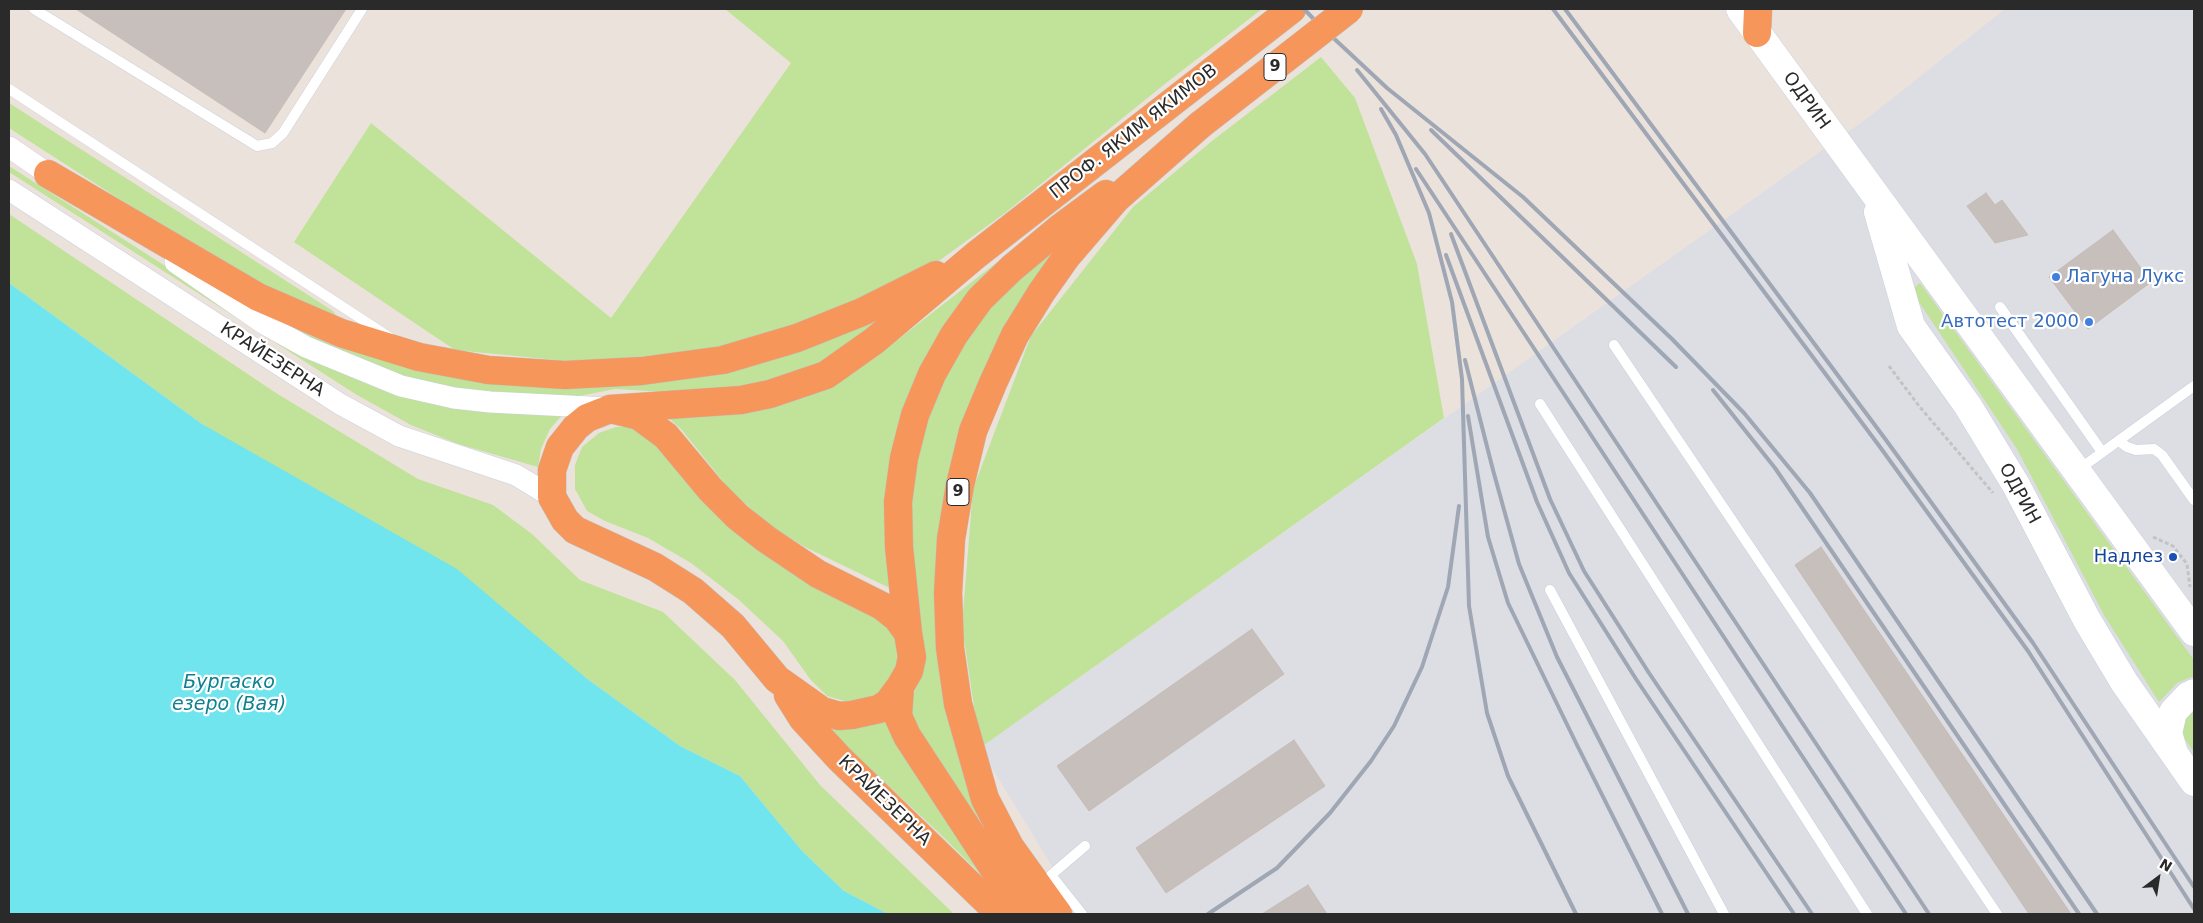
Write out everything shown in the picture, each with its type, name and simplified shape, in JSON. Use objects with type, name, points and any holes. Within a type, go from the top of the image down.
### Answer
[{"type":"highway","name":"ПРОФ. ЯКИМ ЯКИМОВ","points":[[976,255],[1292,9]]},
{"type":"highway","name":"ПРОФ. ЯКИМ ЯКИМОВ","points":[[1200,126],[1349,9]]},
{"type":"highway","points":[[777,679],[822,711],[838,716],[866,714],[888,703],[909,671],[912,656],[899,547],[898,502],[904,458],[915,415],[932,374],[949,342],[980,299],[1012,268],[1060,228],[1200,126]]},
{"type":"highway","name":"9","points":[[1058,914],[1010,847],[985,799],[958,704],[950,648],[948,593],[951,539],[960,484],[973,431],[1015,335],[1041,293],[1067,256],[1116,199],[1200,126]]},
{"type":"highway","points":[[48,174],[258,297],[341,334],[418,357],[488,370],[565,375],[642,371],[723,360],[797,338],[862,312],[976,255]]},
{"type":"highway","name":"9","points":[[777,679],[733,626],[700,597],[655,567],[576,530],[565,520],[552,497],[550,482],[554,459],[566,436],[587,418],[610,408],[740,400],[770,394],[826,375],[874,341],[976,255]]},
{"type":"highway","points":[[610,408],[639,416],[651,424],[666,436],[711,490],[738,517],[794,560],[882,606],[897,618],[908,633]]},
{"type":"highway","name":"КРАЙЕЗЕРНА","points":[[777,679],[803,718],[839,758],[1000,914]]},
{"type":"highway","points":[[900,687],[898,716],[904,731],[996,872],[1030,914]]},
{"type":"main road","name":"ОДРИН","points":[[1740,9],[1758,21],[1873,194],[2194,632]]},
{"type":"main road","name":"ОДРИН","points":[[1873,194],[1911,326],[1973,414],[2016,485],[2124,682],[2194,782]]},
{"type":"main road","points":[[2174,755],[2168,734],[2173,712],[2188,696],[2194,693]]},
{"type":"street","points":[[9,148],[263,323],[306,347],[359,370],[402,386],[454,398],[490,402],[610,408]]},
{"type":"street","name":"КРАЙЕЗЕРНА","points":[[9,190],[340,404],[399,436],[516,475],[552,497]]},
{"type":"lane","points":[[34,9],[257,146],[272,143],[283,132],[362,9]]},
{"type":"lane","points":[[9,88],[418,357]]},
{"type":"lane","points":[[2000,307],[2102,452]]},
{"type":"lane","points":[[1614,345],[1997,914]]},
{"type":"lane","points":[[2076,472],[2194,386]]},
{"type":"lane","points":[[1540,404],[1868,914]]},
{"type":"lane","points":[[2119,441],[2127,447],[2136,450],[2154,450],[2162,455],[2194,500]]},
{"type":"lane","points":[[1550,590],[1724,914]]},
{"type":"lane","points":[[1082,914],[1051,876],[1084,846]]},
{"type":"shaded area","points":[[2005,9],[2194,9],[2194,914],[1081,914],[980,748],[1869,117]]},
{"type":"green space","points":[[725,9],[1262,9],[1166,83],[1005,213],[929,268],[824,317],[707,351],[576,362],[455,350],[294,242],[371,123],[611,318],[791,63]]},
{"type":"green space","points":[[1321,57],[1355,98],[1417,264],[1444,418],[980,748],[962,625],[973,489],[1031,336],[1133,207],[1212,141]]},
{"type":"green space","points":[[9,103],[333,311],[337,317],[258,284],[180,238],[9,128]]},
{"type":"green space","points":[[9,166],[306,356],[564,413],[550,429],[541,449],[538,467],[458,444],[411,425],[357,395],[9,172]]},
{"type":"green space","points":[[9,214],[276,393],[418,479],[493,505],[532,534],[580,580],[663,612],[735,680],[820,785],[954,914],[888,914],[844,891],[803,852],[740,776],[680,746],[586,678],[202,424],[9,283]]},
{"type":"green space","points":[[1042,227],[911,392],[898,592],[805,547],[771,526],[730,490],[681,429],[662,412],[815,391],[872,360]]},
{"type":"green space","points":[[1047,253],[1054,255],[996,357],[940,596],[1001,857],[909,719],[909,705],[923,671],[922,634],[909,565],[910,454],[968,329]]},
{"type":"green space","points":[[1920,283],[2194,660],[2194,676],[2177,683],[2159,702],[2104,615],[2017,449],[1911,290]]},
{"type":"green space","points":[[876,316],[883,318],[820,367],[733,389],[666,392],[615,389],[574,397],[544,397],[452,388],[405,377],[334,351],[276,320],[370,349],[621,378]]},
{"type":"green space","points":[[633,426],[651,433],[733,530],[779,565],[867,607],[895,633],[899,655],[895,674],[886,688],[866,701],[848,702],[827,696],[810,679],[783,641],[739,600],[691,563],[648,538],[605,521],[587,511],[575,489],[575,465],[582,447],[599,433],[616,427]]},
{"type":"green space","points":[[2194,709],[2194,752],[2184,738],[2183,731],[2185,717]]},
{"type":"green space","points":[[890,714],[1016,909],[937,831],[836,737],[825,721]]},
{"type":"water","name":"Бургаско езеро (Вая)","points":[[9,283],[202,424],[457,569],[586,678],[680,746],[740,776],[803,852],[844,891],[888,914],[9,914]]},
{"type":"building","points":[[76,9],[346,9],[265,133]]},
{"type":"building","points":[[1986,193],[1995,205],[2002,200],[2028,235],[1995,243],[1967,206]]},
{"type":"building","points":[[2113,230],[2151,282],[2088,329],[2049,277]]},
{"type":"building","points":[[1821,547],[2071,914],[2029,914],[1795,565]]},
{"type":"building","points":[[1252,629],[1284,674],[1089,811],[1057,766]]},
{"type":"building","points":[[1294,740],[1325,786],[1166,893],[1136,848]]},
{"type":"building","points":[[1308,885],[1327,914],[1262,914]]},
{"type":"railway","points":[[1304,9],[1332,38]]},
{"type":"railway","points":[[1553,9],[1880,447],[2028,651],[2194,909]]},
{"type":"railway","points":[[1565,9],[1886,440],[2033,643],[2194,887]]},
{"type":"railway","points":[[1327,32],[1387,88],[1523,197],[1672,339],[1744,413],[1810,493],[2097,914]]},
{"type":"railway","points":[[1357,70],[1425,154],[1929,914]]},
{"type":"railway","points":[[1381,109],[1396,135],[1429,213],[1452,302],[1462,379],[1469,606],[1487,713],[1508,776],[1576,914]]},
{"type":"railway","points":[[1431,130],[1676,367]]},
{"type":"railway","points":[[1416,169],[1906,914]]},
{"type":"railway","points":[[1451,234],[1550,499],[1584,571],[1649,673],[1812,914]]},
{"type":"railway","points":[[1446,255],[1537,502],[1569,573],[1636,679],[1794,914]]},
{"type":"railway","points":[[1465,360],[1519,564],[1557,657],[1688,914]]},
{"type":"railway","points":[[1713,390],[1775,468],[2079,914]]},
{"type":"railway","points":[[1468,416],[1488,537],[1508,603],[1662,914]]},
{"type":"railway","points":[[1208,914],[1277,868],[1330,813],[1371,761],[1394,726],[1422,667],[1448,587],[1459,506]]},
{"type":"place","name":"Лагуна Лукс","points":[[2056,277]]},
{"type":"place","name":"Автотест 2000","points":[[2089,322]]},
{"type":"place","name":"Надлез","points":[[2173,557]]}]
